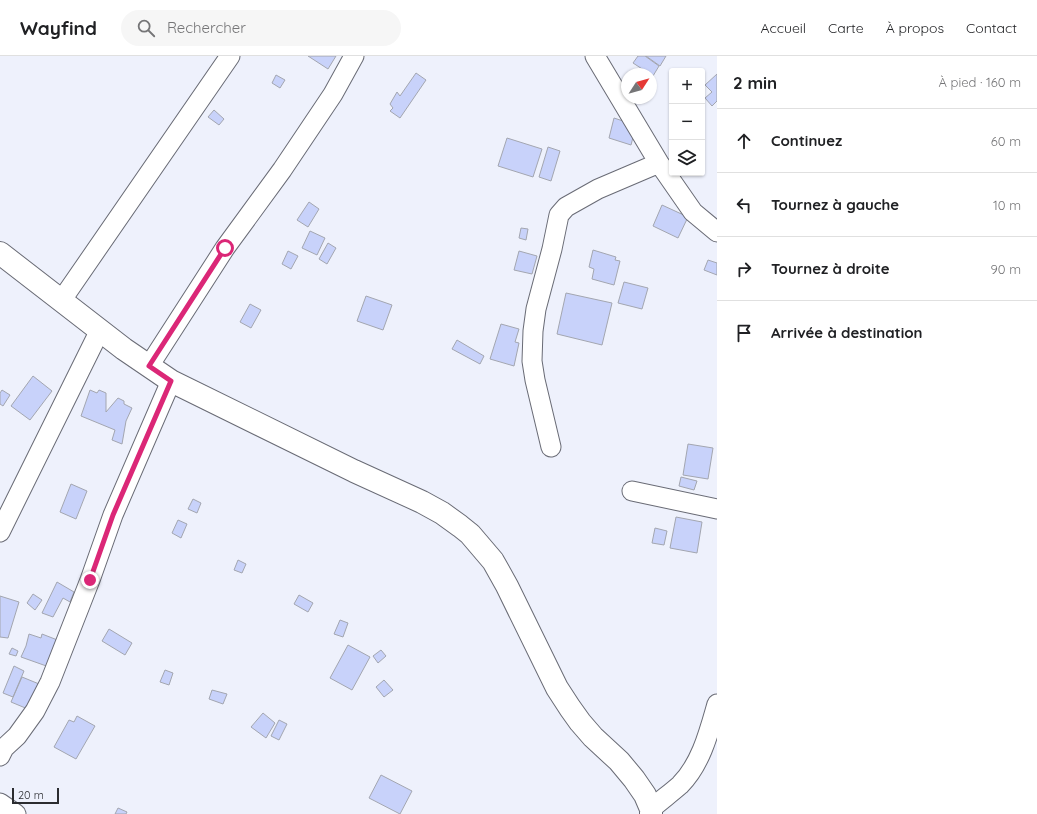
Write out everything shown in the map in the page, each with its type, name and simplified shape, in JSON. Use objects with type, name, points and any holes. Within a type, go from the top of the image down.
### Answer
[{"type":"street","points":[[61,301],[230,56]]},
{"type":"street","points":[[149,366],[225,248],[282,170],[333,94],[354,56]]},
{"type":"street","points":[[595,56],[659,163],[693,212],[717,232]]},
{"type":"street","points":[[550,447],[532,361],[533,331],[536,309],[560,215],[566,207],[598,188],[659,163]]},
{"type":"street","points":[[1,255],[124,349],[171,381],[354,471],[422,502],[442,513],[470,534],[493,561],[508,586],[557,688],[570,708],[593,737],[619,761],[634,779],[645,795],[651,811],[680,784],[697,762],[710,730],[717,704]]},
{"type":"street","points":[[0,532],[100,330]]},
{"type":"street","points":[[1,750],[17,736],[50,682],[90,580],[113,515],[171,381]]},
{"type":"street","points":[[632,491],[717,509]]},
{"type":"street","points":[[0,798],[0,804],[16,814]]},
{"type":"building","points":[[308,56],[336,56],[328,69]]},
{"type":"building","points":[[638,56],[645,56],[659,66],[657,69],[657,68],[641,68],[633,63]]},
{"type":"building","points":[[646,56],[666,56],[660,66]]},
{"type":"building","points":[[416,73],[426,80],[400,118],[390,111],[393,108],[390,104],[397,92],[400,96]]},
{"type":"building","points":[[717,74],[717,101],[712,106],[705,98],[712,92],[705,85]]},
{"type":"building","points":[[276,75],[285,80],[280,88],[272,83]]},
{"type":"building","points":[[214,110],[224,119],[219,125],[208,117]]},
{"type":"building","points":[[614,118],[623,121],[623,118],[637,122],[631,145],[609,138]]},
{"type":"building","points":[[507,138],[542,149],[533,177],[498,166]]},
{"type":"building","points":[[548,147],[560,151],[551,181],[539,177]]},
{"type":"building","points":[[309,202],[319,209],[308,227],[297,220]]},
{"type":"building","points":[[662,205],[688,217],[678,238],[653,226]]},
{"type":"building","points":[[521,228],[528,229],[526,240],[519,238]]},
{"type":"building","points":[[310,231],[325,238],[317,255],[302,248]]},
{"type":"building","points":[[328,243],[336,248],[327,264],[319,259]]},
{"type":"building","points":[[593,250],[616,257],[615,260],[620,261],[614,285],[592,279],[594,269],[589,267]]},
{"type":"building","points":[[288,251],[298,256],[291,269],[282,264]]},
{"type":"building","points":[[519,251],[537,256],[532,274],[514,270]]},
{"type":"building","points":[[708,260],[717,263],[717,275],[704,270]]},
{"type":"building","points":[[624,282],[648,288],[642,309],[618,303]]},
{"type":"building","points":[[566,293],[612,303],[602,345],[557,334]]},
{"type":"building","points":[[366,296],[392,305],[383,330],[357,321]]},
{"type":"building","points":[[250,304],[261,310],[251,328],[240,322]]},
{"type":"building","points":[[501,324],[519,329],[515,342],[519,343],[514,366],[490,359]]},
{"type":"building","points":[[457,340],[484,356],[480,364],[452,349]]},
{"type":"building","points":[[33,376],[52,391],[30,420],[11,406]]},
{"type":"building","points":[[2,390],[10,395],[3,406],[0,404],[0,393]]},
{"type":"building","points":[[90,390],[97,393],[99,390],[106,393],[106,412],[118,398],[124,401],[124,404],[132,408],[126,421],[122,444],[112,440],[115,430],[81,416]]},
{"type":"building","points":[[688,444],[713,448],[708,479],[683,475]]},
{"type":"building","points":[[681,477],[697,481],[694,490],[679,486]]},
{"type":"building","points":[[71,484],[87,491],[76,519],[60,512]]},
{"type":"building","points":[[193,499],[201,503],[197,513],[188,509]]},
{"type":"building","points":[[676,517],[702,522],[697,553],[670,548]]},
{"type":"building","points":[[178,520],[187,524],[181,538],[172,533]]},
{"type":"building","points":[[655,528],[667,531],[664,545],[652,543]]},
{"type":"building","points":[[238,560],[246,564],[242,573],[234,570]]},
{"type":"building","points":[[57,582],[74,592],[70,602],[63,598],[53,617],[42,613]]},
{"type":"building","points":[[33,594],[42,600],[35,610],[27,603]]},
{"type":"building","points":[[299,595],[313,603],[308,612],[294,604]]},
{"type":"building","points":[[0,596],[19,602],[8,638],[0,637]]},
{"type":"building","points":[[340,620],[348,623],[343,637],[334,634]]},
{"type":"building","points":[[109,629],[132,643],[125,655],[102,641]]},
{"type":"building","points":[[29,634],[41,638],[42,634],[60,641],[52,668],[21,657]]},
{"type":"building","points":[[348,645],[370,657],[352,690],[330,678]]},
{"type":"building","points":[[12,648],[18,651],[16,656],[9,654]]},
{"type":"building","points":[[381,650],[386,656],[378,663],[373,656]]},
{"type":"building","points":[[14,666],[24,671],[13,697],[3,693]]},
{"type":"building","points":[[165,670],[173,673],[169,685],[160,682]]},
{"type":"building","points":[[22,677],[44,686],[35,712],[11,702]]},
{"type":"building","points":[[384,680],[393,690],[384,697],[376,687]]},
{"type":"building","points":[[212,690],[227,694],[223,704],[209,699]]},
{"type":"building","points":[[263,713],[275,723],[266,738],[251,727]]},
{"type":"building","points":[[77,716],[95,726],[76,759],[54,747],[69,720],[74,722]]},
{"type":"building","points":[[279,720],[287,724],[279,740],[271,736]]},
{"type":"building","points":[[381,775],[412,791],[400,814],[369,798]]},
{"type":"building","points":[[118,808],[127,812],[126,814],[115,814]]},
{"type":"route","points":[[90,580],[113,515],[171,381],[149,366],[225,248]]}]
